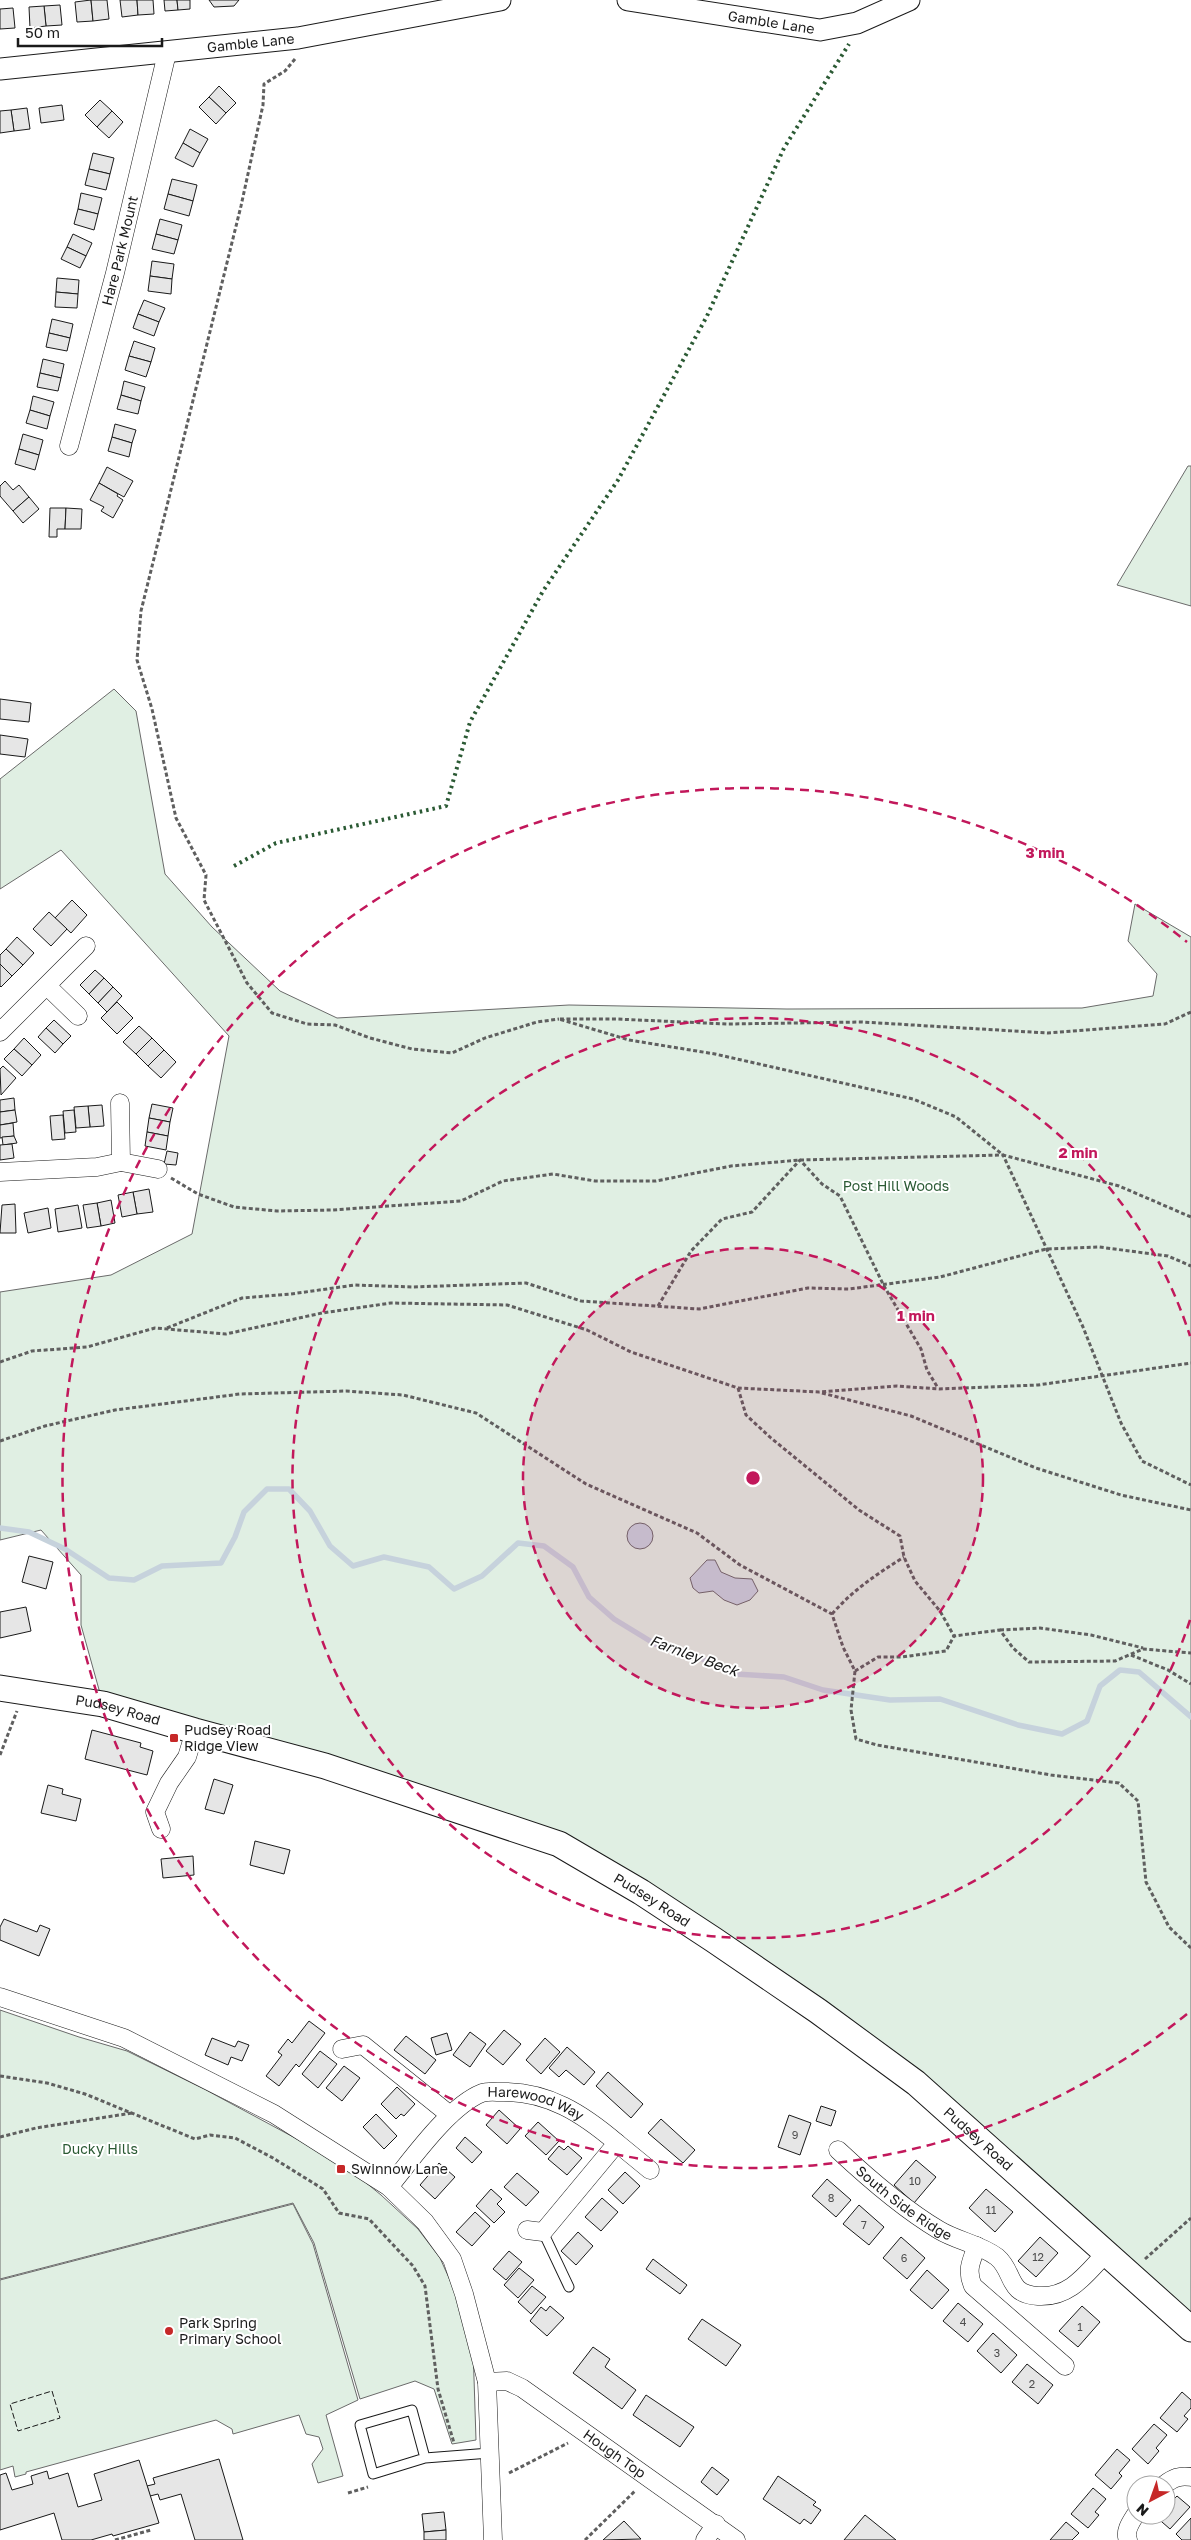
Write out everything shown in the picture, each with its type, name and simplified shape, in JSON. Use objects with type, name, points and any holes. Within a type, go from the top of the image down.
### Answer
[{"type":"main road","name":"Pudsey Road","points":[[0,1688],[104,1704],[325,1766],[559,1844],[641,1892],[714,1940],[818,2011],[916,2083],[1191,2329]]},
{"type":"street","name":"Gamble Lane","points":[[0,69],[298,38],[500,0]]},
{"type":"street","name":"Gamble Lane","points":[[628,0],[820,30],[856,23],[909,0]]},
{"type":"street","name":"Hare Park Mount","points":[[69,446],[115,273],[167,53]]},
{"type":"street","points":[[0,1032],[86,946]]},
{"type":"street","points":[[48,986],[78,1016]]},
{"type":"street","points":[[120,1103],[121,1162]]},
{"type":"street","points":[[0,1172],[97,1167],[121,1162],[158,1169]]},
{"type":"street","points":[[161,1829],[155,1812],[169,1783],[187,1757],[195,1731]]},
{"type":"street","points":[[0,1997],[124,2038],[274,2114],[353,2162],[389,2187],[425,2222],[452,2259],[467,2303],[487,2382],[493,2540]]},
{"type":"street","points":[[342,2049],[363,2045],[450,2115]]},
{"type":"street","name":"Harewood Way","points":[[389,2187],[450,2115],[483,2092],[519,2091],[558,2103],[589,2119],[650,2170]]},
{"type":"street","points":[[535,2231],[617,2143]]},
{"type":"street","name":"South Side Ridge","points":[[838,2150],[922,2220],[942,2232],[977,2246],[999,2259],[1011,2283],[1020,2292],[1037,2296],[1053,2296],[1068,2291],[1106,2253]]},
{"type":"street","points":[[977,2246],[970,2264],[968,2276],[973,2286],[1066,2366]]},
{"type":"street","name":"Hough Top","points":[[487,2382],[507,2381],[522,2388],[736,2540]]},
{"type":"street","points":[[1176,2478],[1191,2477]]},
{"type":"street","points":[[704,2540],[716,2524]]},
{"type":"street","points":[[1125,2539],[1129,2525]]},
{"type":"lane","points":[[535,2231],[569,2287]]},
{"type":"lane","points":[[425,2458],[412,2410],[360,2425],[373,2474],[425,2458],[457,2454],[490,2453]]},
{"type":"path","points":[[298,38],[300,54],[285,71],[264,84],[263,105],[241,206],[141,612],[137,660],[152,709],[176,818],[206,875],[204,900],[247,983],[272,1012],[307,1024],[335,1025],[370,1038],[412,1049],[452,1053],[485,1038],[537,1022],[558,1019],[616,1018],[727,1024],[862,1022],[1048,1033],[1165,1024],[1191,1012]]},
{"type":"path","points":[[558,1019],[629,1040],[715,1054],[913,1099],[956,1117],[1003,1155],[1103,1376],[1121,1422],[1142,1461],[1191,1485]]},
{"type":"path","points":[[158,1169],[198,1194],[234,1207],[277,1210],[332,1210],[460,1201],[503,1181],[553,1174],[595,1182],[656,1181],[731,1166],[800,1160],[1003,1155],[1119,1186],[1191,1216]]},
{"type":"path","points":[[800,1160],[822,1184],[840,1196],[884,1286],[921,1349],[927,1370],[939,1389]]},
{"type":"path","points":[[658,1306],[690,1251],[722,1219],[752,1212],[800,1160]]},
{"type":"path","points":[[167,1328],[242,1298],[291,1294],[355,1285],[413,1287],[526,1283],[581,1301],[699,1309],[808,1288],[849,1289],[884,1286],[940,1277],[1046,1249],[1099,1247],[1168,1256],[1191,1266]]},
{"type":"path","points":[[0,1362],[32,1351],[87,1347],[155,1328],[226,1334],[322,1313],[390,1303],[506,1305],[588,1330],[631,1352],[738,1388],[819,1392],[897,1386],[939,1389],[1038,1385],[1191,1363]]},
{"type":"path","points":[[738,1388],[746,1416],[800,1463],[859,1510],[900,1536],[904,1557],[915,1581],[940,1612],[954,1636]]},
{"type":"path","points":[[0,1441],[44,1426],[116,1410],[240,1394],[346,1391],[403,1395],[476,1413],[586,1484],[697,1533],[740,1565],[832,1614],[843,1647],[855,1671],[851,1710],[856,1739],[877,1745],[1051,1775],[1119,1783],[1138,1801],[1146,1882],[1169,1927],[1191,1948]]},
{"type":"path","points":[[819,1392],[911,1416],[1055,1474],[1122,1495],[1191,1510]]},
{"type":"path","points":[[832,1614],[847,1596],[866,1581],[904,1557]]},
{"type":"path","points":[[954,1636],[1000,1630],[1040,1628],[1091,1635],[1143,1649],[1191,1653]]},
{"type":"path","points":[[1000,1630],[1013,1648],[1028,1662],[1115,1661],[1143,1649]]},
{"type":"path","points":[[855,1671],[878,1656],[902,1657],[946,1651],[954,1636]]},
{"type":"path","points":[[1130,1654],[1168,1670],[1191,1684]]},
{"type":"path","points":[[0,1755],[25,1691]]},
{"type":"path","points":[[0,2076],[57,2086],[85,2094],[195,2139],[210,2135],[235,2138],[273,2158],[323,2190],[339,2213],[369,2219],[413,2266],[425,2286],[438,2389],[457,2454]]},
{"type":"path","points":[[0,2137],[36,2128],[133,2113]]},
{"type":"path","points":[[1130,2275],[1191,2218]]},
{"type":"path","points":[[492,2488],[506,2487],[507,2474],[586,2434]]},
{"type":"path","points":[[585,2540],[649,2478]]},
{"type":"path","points":[[115,2540],[151,2530]]},
{"type":"green space","points":[[1188,466],[1191,466],[1191,606],[1117,585]]},
{"type":"green space","name":"Post Hill Woods","points":[[114,689],[136,711],[165,874],[212,927],[280,991],[337,1018],[569,1005],[787,1009],[1082,1008],[1153,996],[1157,974],[1128,941],[1135,904],[1191,937],[1191,2329],[916,2083],[559,1844],[103,1704],[81,1625],[81,1575],[41,1530],[0,1540],[0,1292],[111,1275],[192,1234],[229,1036],[61,850],[0,889],[0,779]]},
{"type":"green space","name":"Ducky Hills","points":[[0,2010],[127,2051],[206,2090],[310,2146],[348,2168],[381,2195],[418,2229],[440,2258],[458,2298],[473,2347],[476,2440],[452,2444],[434,2389],[415,2381],[360,2399],[314,2243],[293,2203],[0,2279]]},
{"type":"green space","points":[[293,2204],[313,2244],[358,2400],[326,2415],[343,2476],[318,2483],[312,2464],[323,2449],[319,2437],[306,2434],[299,2415],[233,2434],[232,2429],[216,2420],[26,2472],[26,2474],[15,2477],[13,2466],[0,2470],[0,2280]]},
{"type":"shaded area","points":[[640,1523],[649,1527],[653,1536],[649,1545],[640,1549],[631,1545],[627,1536],[631,1527]]},
{"type":"shaded area","points":[[707,1560],[715,1560],[721,1572],[735,1578],[752,1579],[758,1591],[750,1600],[737,1605],[724,1600],[713,1591],[699,1593],[693,1588],[690,1578]]},
{"type":"building","points":[[91,0],[93,21],[77,22],[75,2]]},
{"type":"building","points":[[91,0],[107,0],[109,19],[93,21]]},
{"type":"building","points":[[120,0],[137,0],[138,15],[122,17]]},
{"type":"building","points":[[137,0],[153,0],[154,14],[138,15]]},
{"type":"building","points":[[164,0],[177,0],[178,10],[165,11]]},
{"type":"building","points":[[177,0],[190,0],[190,9],[178,10]]},
{"type":"building","points":[[209,0],[239,0],[234,6],[214,7]]},
{"type":"building","points":[[60,5],[62,25],[46,26],[44,6]]},
{"type":"building","points":[[44,6],[46,26],[30,28],[29,7]]},
{"type":"building","points":[[13,8],[15,28],[0,29],[0,9]]},
{"type":"building","points":[[219,86],[236,103],[226,113],[209,97]]},
{"type":"building","points":[[209,97],[226,113],[216,124],[199,107]]},
{"type":"building","points":[[100,100],[112,111],[97,127],[85,115]]},
{"type":"building","points":[[62,105],[64,120],[41,123],[39,108]]},
{"type":"building","points":[[27,108],[30,129],[14,131],[11,110]]},
{"type":"building","points":[[11,110],[14,131],[0,133],[0,111]]},
{"type":"building","points":[[112,111],[123,122],[109,138],[97,127]]},
{"type":"building","points":[[190,129],[208,139],[200,153],[183,143]]},
{"type":"building","points":[[183,143],[200,153],[193,167],[175,158]]},
{"type":"building","points":[[93,153],[114,158],[110,174],[89,169]]},
{"type":"building","points":[[89,169],[110,174],[106,190],[85,185]]},
{"type":"building","points":[[172,179],[197,185],[193,201],[168,194]]},
{"type":"building","points":[[81,193],[102,198],[98,214],[78,209]]},
{"type":"building","points":[[168,194],[193,201],[189,216],[164,209]]},
{"type":"building","points":[[78,209],[98,214],[94,230],[74,224]]},
{"type":"building","points":[[160,219],[182,225],[178,240],[156,234]]},
{"type":"building","points":[[73,234],[92,243],[86,256],[67,247]]},
{"type":"building","points":[[156,234],[178,240],[174,254],[152,249]]},
{"type":"building","points":[[67,247],[86,256],[80,268],[61,259]]},
{"type":"building","points":[[152,261],[174,264],[172,279],[150,276]]},
{"type":"building","points":[[150,276],[172,279],[171,294],[148,291]]},
{"type":"building","points":[[57,278],[79,280],[78,294],[56,292]]},
{"type":"building","points":[[56,292],[78,294],[77,308],[55,307]]},
{"type":"building","points":[[144,300],[165,308],[159,322],[138,314]]},
{"type":"building","points":[[138,314],[159,322],[154,336],[133,328]]},
{"type":"building","points":[[52,319],[73,324],[70,338],[49,333]]},
{"type":"building","points":[[49,333],[70,338],[67,351],[46,347]]},
{"type":"building","points":[[134,341],[155,348],[151,362],[129,356]]},
{"type":"building","points":[[129,356],[151,362],[146,377],[125,370]]},
{"type":"building","points":[[43,359],[64,364],[61,378],[40,373]]},
{"type":"building","points":[[40,373],[61,378],[58,391],[37,387]]},
{"type":"building","points":[[124,381],[145,387],[141,401],[121,395]]},
{"type":"building","points":[[121,395],[141,401],[138,414],[117,409]]},
{"type":"building","points":[[33,396],[54,402],[50,416],[30,410]]},
{"type":"building","points":[[30,410],[50,416],[47,429],[26,423]]},
{"type":"building","points":[[115,424],[136,430],[132,443],[112,437]]},
{"type":"building","points":[[23,434],[43,440],[39,455],[19,449]]},
{"type":"building","points":[[112,437],[132,443],[129,457],[108,451]]},
{"type":"building","points":[[19,449],[39,455],[35,470],[15,464]]},
{"type":"building","points":[[107,467],[133,481],[124,497],[99,483]]},
{"type":"building","points":[[5,481],[13,490],[19,485],[29,497],[13,511],[0,496],[0,486]]},
{"type":"building","points":[[99,483],[118,494],[117,496],[123,500],[113,518],[101,511],[104,507],[90,500]]},
{"type":"building","points":[[29,497],[39,509],[23,523],[13,511]]},
{"type":"building","points":[[50,508],[66,508],[65,529],[57,529],[57,537],[49,537]]},
{"type":"building","points":[[66,508],[82,509],[81,529],[65,529]]},
{"type":"building","points":[[0,699],[31,703],[29,722],[0,719]]},
{"type":"building","points":[[0,735],[28,739],[25,757],[0,754]]},
{"type":"building","points":[[72,900],[87,915],[71,933],[55,918]]},
{"type":"building","points":[[49,912],[67,929],[51,946],[33,929]]},
{"type":"building","points":[[17,937],[34,953],[23,965],[6,949]]},
{"type":"building","points":[[6,949],[23,965],[12,976],[0,964],[0,955]]},
{"type":"building","points":[[0,964],[12,976],[1,987],[0,986]]},
{"type":"building","points":[[95,970],[104,978],[89,994],[80,985]]},
{"type":"building","points":[[104,978],[113,987],[98,1003],[89,994]]},
{"type":"building","points":[[113,987],[122,996],[107,1012],[98,1003]]},
{"type":"building","points":[[117,1002],[133,1018],[117,1034],[101,1018]]},
{"type":"building","points":[[54,1020],[71,1036],[63,1044],[46,1028]]},
{"type":"building","points":[[139,1026],[152,1038],[136,1054],[123,1042]]},
{"type":"building","points":[[46,1028],[63,1044],[55,1053],[38,1037]]},
{"type":"building","points":[[24,1038],[41,1055],[32,1065],[14,1049]]},
{"type":"building","points":[[152,1038],[164,1050],[148,1066],[136,1054]]},
{"type":"building","points":[[14,1049],[32,1065],[22,1076],[4,1059]]},
{"type":"building","points":[[164,1050],[176,1062],[161,1078],[148,1066]]},
{"type":"building","points":[[3,1066],[16,1078],[1,1095],[0,1069]]},
{"type":"building","points":[[14,1098],[15,1110],[0,1112],[0,1100]]},
{"type":"building","points":[[152,1104],[173,1108],[170,1122],[149,1118]]},
{"type":"building","points":[[102,1105],[104,1126],[90,1127],[88,1106]]},
{"type":"building","points":[[88,1106],[90,1127],[76,1128],[74,1107]]},
{"type":"building","points":[[15,1110],[17,1122],[0,1125],[0,1112]]},
{"type":"building","points":[[74,1110],[76,1132],[65,1133],[63,1111]]},
{"type":"building","points":[[63,1115],[65,1139],[52,1140],[50,1116]]},
{"type":"building","points":[[149,1118],[170,1122],[168,1136],[147,1132]]},
{"type":"building","points":[[13,1123],[14,1136],[0,1138],[0,1125]]},
{"type":"building","points":[[147,1132],[168,1136],[166,1150],[145,1146]]},
{"type":"building","points":[[14,1136],[17,1143],[3,1145],[2,1137]]},
{"type":"building","points":[[12,1144],[14,1158],[0,1160],[0,1145]]},
{"type":"building","points":[[167,1151],[178,1153],[176,1165],[164,1164]]},
{"type":"building","points":[[149,1189],[153,1212],[137,1214],[133,1192]]},
{"type":"building","points":[[133,1192],[137,1214],[122,1217],[118,1195]]},
{"type":"building","points":[[111,1200],[115,1223],[101,1226],[97,1203]]},
{"type":"building","points":[[97,1203],[101,1226],[87,1228],[83,1205]]},
{"type":"building","points":[[15,1204],[16,1233],[0,1233],[2,1205]]},
{"type":"building","points":[[78,1205],[82,1228],[58,1232],[55,1209]]},
{"type":"building","points":[[48,1208],[51,1228],[28,1233],[24,1213]]},
{"type":"building","points":[[29,1556],[53,1562],[46,1589],[22,1582]]},
{"type":"building","points":[[26,1607],[31,1631],[0,1638],[0,1612]]},
{"type":"building","points":[[92,1730],[141,1743],[140,1747],[153,1751],[147,1775],[85,1759]]},
{"type":"building","points":[[214,1779],[233,1785],[224,1814],[205,1809]]},
{"type":"building","points":[[48,1785],[63,1789],[62,1794],[81,1799],[76,1821],[41,1813]]},
{"type":"building","points":[[255,1841],[290,1850],[284,1874],[250,1865]]},
{"type":"building","points":[[193,1856],[194,1875],[163,1878],[161,1859]]},
{"type":"building","points":[[4,1919],[37,1932],[40,1925],[50,1929],[39,1956],[0,1940],[0,1927]]},
{"type":"building","points":[[309,2021],[325,2033],[299,2067],[296,2064],[279,2086],[266,2076],[282,2055],[278,2052],[288,2039],[292,2043]]},
{"type":"building","points":[[504,2030],[521,2044],[503,2065],[486,2051]]},
{"type":"building","points":[[470,2032],[486,2044],[470,2067],[453,2055]]},
{"type":"building","points":[[447,2033],[452,2050],[436,2055],[431,2038]]},
{"type":"building","points":[[406,2036],[436,2060],[425,2074],[394,2050]]},
{"type":"building","points":[[212,2038],[235,2047],[238,2041],[249,2045],[242,2061],[231,2057],[228,2065],[205,2055]]},
{"type":"building","points":[[545,2038],[560,2052],[541,2074],[526,2060]]},
{"type":"building","points":[[567,2047],[595,2072],[584,2085],[566,2070],[559,2077],[549,2068]]},
{"type":"building","points":[[320,2051],[337,2064],[318,2088],[302,2074]]},
{"type":"building","points":[[344,2066],[360,2078],[342,2101],[326,2088]]},
{"type":"building","points":[[608,2072],[643,2104],[631,2118],[596,2086]]},
{"type":"building","points":[[397,2087],[415,2104],[404,2116],[401,2114],[396,2119],[381,2104]]},
{"type":"building","points":[[821,2106],[836,2111],[831,2126],[816,2121]]},
{"type":"building","points":[[499,2110],[520,2129],[507,2144],[486,2125]]},
{"type":"building","points":[[376,2114],[397,2136],[384,2149],[363,2127]]},
{"type":"building","points":[[789,2115],[811,2123],[800,2155],[778,2147]]},
{"type":"building","points":[[661,2119],[695,2150],[683,2163],[648,2133]]},
{"type":"building","points":[[538,2122],[559,2141],[546,2155],[525,2136]]},
{"type":"building","points":[[465,2137],[482,2152],[472,2163],[456,2148]]},
{"type":"building","points":[[559,2146],[564,2150],[568,2146],[582,2158],[567,2175],[548,2159]]},
{"type":"building","points":[[916,2160],[936,2177],[914,2203],[894,2185]]},
{"type":"building","points":[[439,2163],[455,2177],[435,2199],[420,2185]]},
{"type":"building","points":[[625,2172],[640,2186],[623,2204],[608,2190]]},
{"type":"building","points":[[517,2173],[539,2192],[526,2206],[504,2187]]},
{"type":"building","points":[[827,2179],[851,2200],[836,2217],[812,2196]]},
{"type":"building","points":[[491,2189],[502,2199],[497,2204],[505,2212],[494,2223],[476,2206]]},
{"type":"building","points":[[986,2189],[1013,2212],[995,2232],[969,2208]]},
{"type":"building","points":[[602,2198],[618,2212],[601,2231],[585,2217]]},
{"type":"building","points":[[859,2205],[884,2227],[869,2245],[843,2224]]},
{"type":"building","points":[[475,2212],[490,2226],[472,2246],[456,2232]]},
{"type":"building","points":[[578,2232],[593,2246],[576,2265],[561,2251]]},
{"type":"building","points":[[901,2237],[925,2258],[907,2279],[883,2258]]},
{"type":"building","points":[[1040,2237],[1058,2253],[1036,2277],[1018,2261]]},
{"type":"building","points":[[509,2251],[522,2262],[506,2280],[493,2269]]},
{"type":"building","points":[[653,2259],[687,2285],[680,2294],[646,2269]]},
{"type":"building","points":[[519,2268],[534,2280],[518,2298],[504,2285]]},
{"type":"building","points":[[927,2270],[949,2290],[932,2309],[910,2290]]},
{"type":"building","points":[[532,2286],[546,2297],[531,2314],[518,2302]]},
{"type":"building","points":[[958,2303],[983,2324],[968,2342],[943,2321]]},
{"type":"building","points":[[550,2306],[564,2318],[547,2336],[530,2321],[541,2307],[546,2311]]},
{"type":"building","points":[[1082,2306],[1100,2322],[1078,2347],[1059,2331]]},
{"type":"building","points":[[702,2319],[741,2345],[726,2366],[688,2339]]},
{"type":"building","points":[[993,2333],[1017,2355],[1001,2373],[977,2351]]},
{"type":"building","points":[[593,2347],[610,2359],[605,2367],[636,2390],[622,2409],[573,2373]]},
{"type":"building","points":[[1027,2364],[1053,2385],[1038,2404],[1012,2382]]},
{"type":"building","points":[[1182,2392],[1191,2400],[1191,2408],[1184,2416],[1188,2419],[1177,2432],[1160,2418]]},
{"type":"building","points":[[646,2395],[694,2427],[680,2447],[633,2415]]},
{"type":"building","points":[[1154,2424],[1167,2435],[1156,2448],[1159,2451],[1148,2464],[1132,2449]]},
{"type":"building","points":[[1117,2449],[1130,2460],[1119,2473],[1122,2476],[1111,2489],[1095,2475]]},
{"type":"building","points":[[219,2459],[243,2540],[195,2540],[181,2494],[160,2500],[158,2494],[150,2496],[147,2486],[155,2484],[153,2478]]},
{"type":"building","points":[[139,2460],[159,2523],[91,2540],[62,2540],[54,2513],[0,2530],[0,2475],[6,2473],[12,2490],[33,2484],[31,2476],[47,2471],[49,2479],[68,2473],[78,2507],[102,2500],[94,2474]]},
{"type":"building","points":[[712,2467],[729,2480],[717,2495],[701,2482]]},
{"type":"building","points":[[778,2476],[816,2502],[813,2505],[821,2510],[811,2524],[804,2519],[800,2524],[763,2499]]},
{"type":"building","points":[[1093,2488],[1106,2499],[1095,2512],[1099,2515],[1088,2528],[1071,2514]]},
{"type":"building","points":[[1176,2497],[1190,2507],[1176,2522]]},
{"type":"building","points":[[444,2512],[446,2530],[424,2532],[422,2514]]},
{"type":"building","points":[[865,2515],[896,2540],[844,2540]]},
{"type":"building","points":[[1191,2518],[1191,2540],[1182,2540],[1176,2534]]},
{"type":"building","points":[[624,2521],[641,2539],[603,2540]]},
{"type":"building","points":[[1066,2522],[1079,2533],[1072,2540],[1050,2540]]},
{"type":"building","points":[[1165,2525],[1174,2525],[1170,2529]]},
{"type":"building","points":[[446,2530],[446,2540],[424,2540],[424,2532]]},
{"type":"waterway","name":"Farnley Beck","points":[[0,1528],[29,1532],[65,1549],[109,1578],[134,1580],[162,1566],[221,1563],[235,1537],[244,1512],[267,1489],[289,1489],[310,1511],[330,1546],[353,1566],[384,1557],[429,1567],[454,1589],[482,1576],[518,1543],[544,1546],[573,1567],[589,1597],[614,1619],[655,1644],[689,1653],[736,1674],[784,1677],[823,1690],[890,1700],[940,1699],[1018,1725],[1062,1734],[1087,1721],[1100,1686],[1120,1670],[1139,1672],[1191,1717]]},
{"type":"hedge","points":[[234,866],[276,843],[446,806],[470,722],[543,591],[618,480],[707,316],[784,148],[849,44]]},
{"type":"fence","points":[[52,2391],[60,2418],[18,2431],[10,2404],[52,2391]]},
{"type":"place","name":"Pudsey Road Ridge View","points":[[174,1738]]},
{"type":"place","name":"Swinnow Lane","points":[[341,2169]]},
{"type":"place","name":"Park Spring Primary School","points":[[169,2331]]}]
